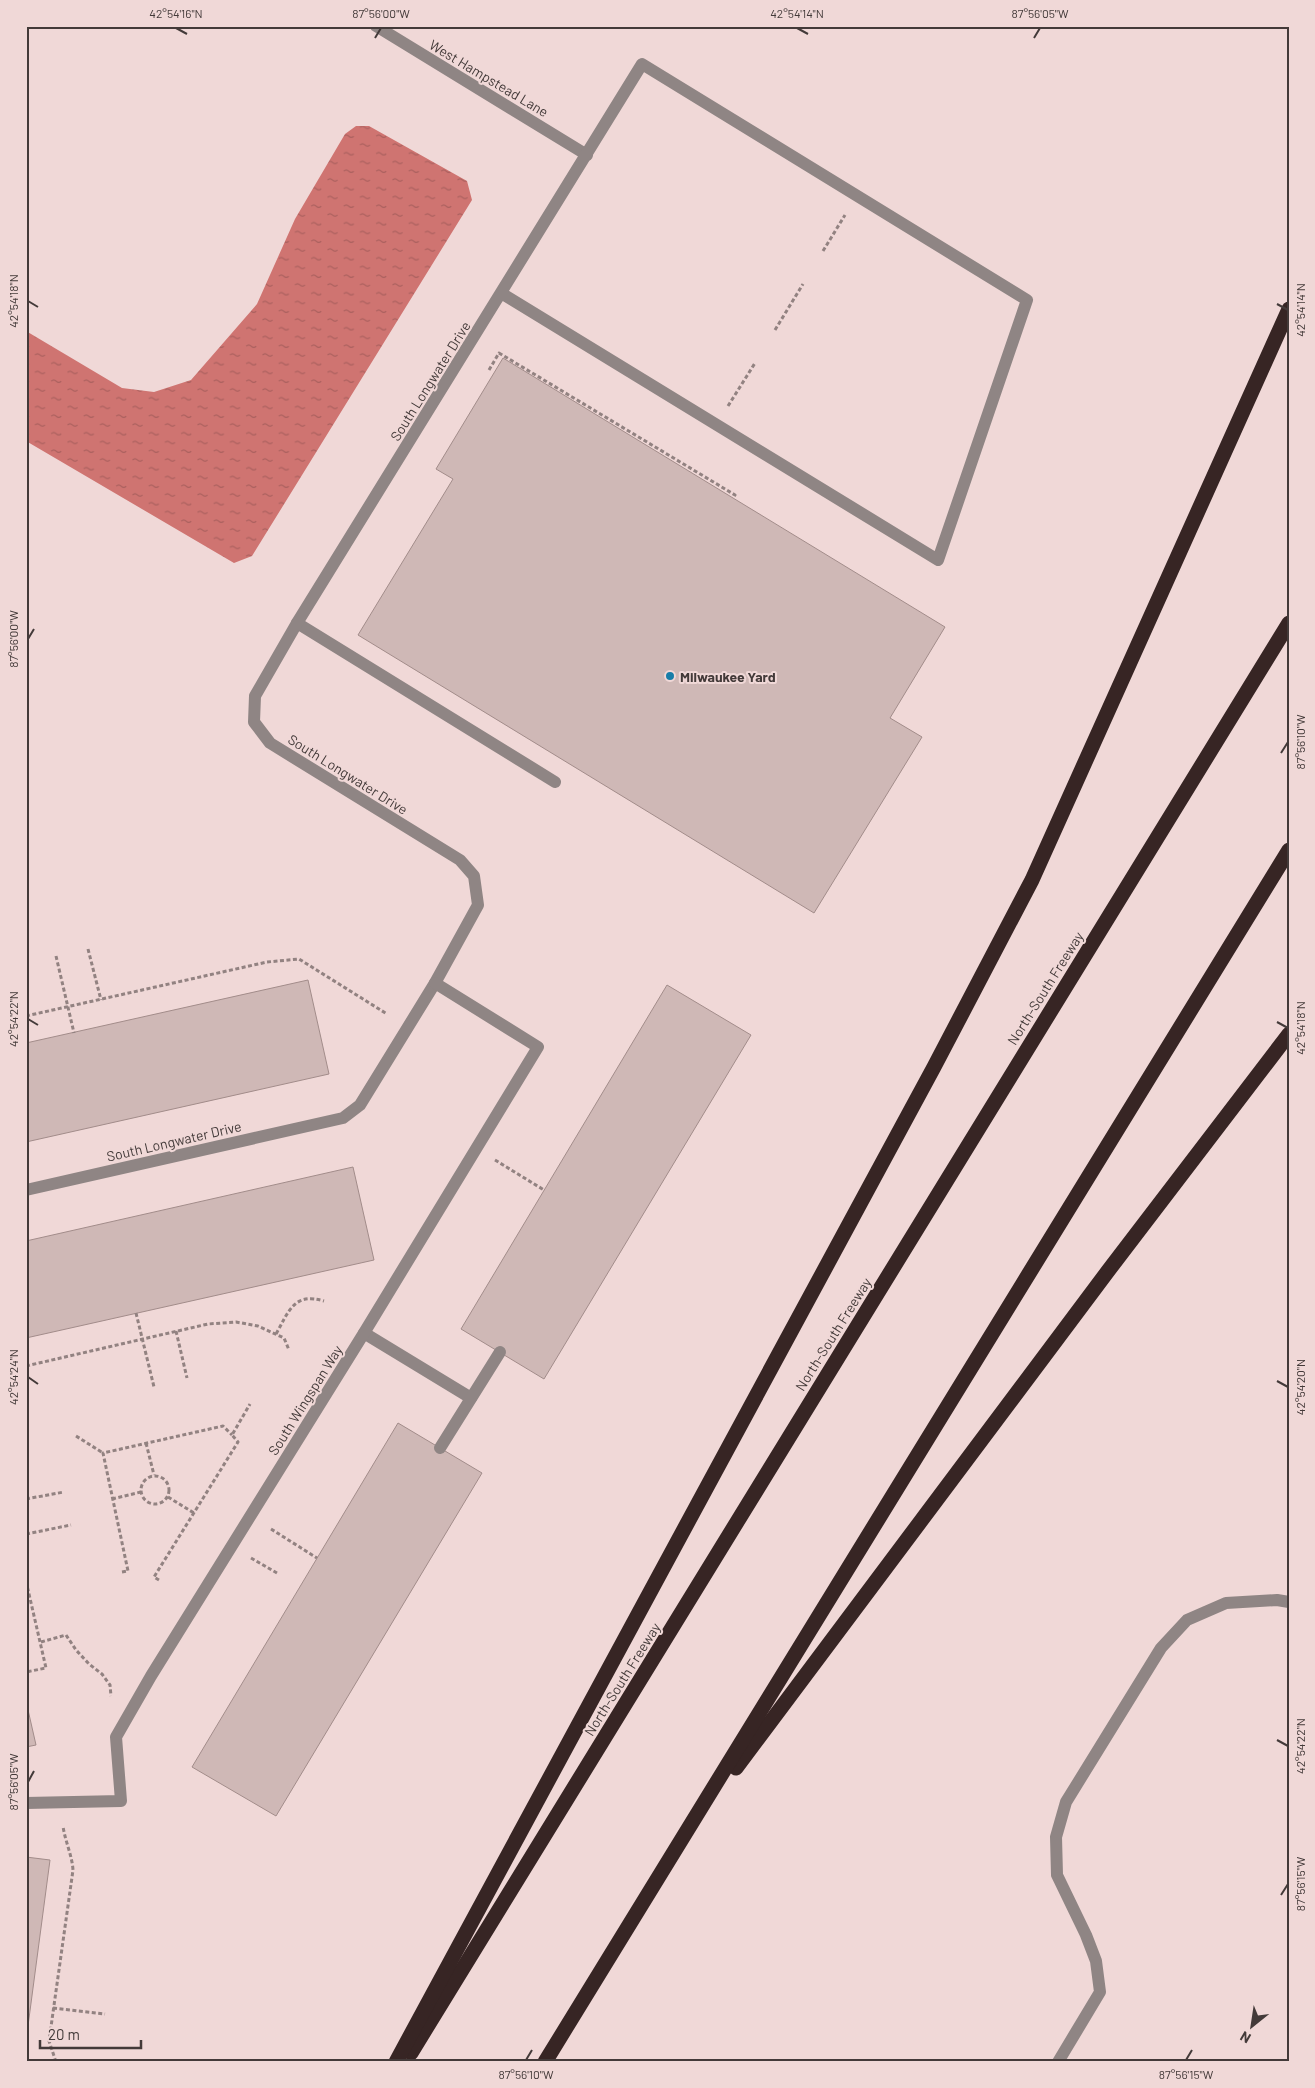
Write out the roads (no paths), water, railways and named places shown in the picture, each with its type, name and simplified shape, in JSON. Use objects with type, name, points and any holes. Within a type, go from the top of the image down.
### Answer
[{"type":"highway","points":[[396,2062],[934,1067],[1032,880],[1289,309]]},
{"type":"highway","name":"North-South Freeway","points":[[406,2062],[1289,622]]},
{"type":"highway","points":[[545,2062],[1289,850]]},
{"type":"highway","points":[[678,1846],[1108,1270],[1289,1034]]},
{"type":"street","name":"West Hampstead Lane","points":[[376,26],[587,155]]},
{"type":"street","name":"South Longwater Drive","points":[[26,1190],[342,1118],[360,1105],[434,983],[478,905],[474,876],[460,860],[270,743],[254,722],[255,696],[297,623],[642,64],[1027,300],[938,560],[501,293]]},
{"type":"street","points":[[297,623],[555,782]]},
{"type":"street","name":"South Wingspan Way","points":[[26,1803],[121,1801],[116,1737],[151,1676],[364,1333],[538,1047],[434,983]]},
{"type":"street","points":[[364,1333],[471,1398]]},
{"type":"street","points":[[440,1448],[500,1352]]},
{"type":"street","points":[[1058,2062],[1100,1992],[1096,1961],[1086,1935],[1057,1875],[1056,1837],[1066,1802],[1161,1648],[1187,1620],[1226,1602],[1277,1600],[1289,1602]]},
{"type":"water","points":[[356,126],[369,126],[467,181],[472,200],[252,556],[234,563],[26,441],[26,331],[122,388],[154,392],[191,380],[257,304],[295,219],[345,134]]},
{"type":"place","name":"Milwaukee Yard","points":[[670,676]]}]
